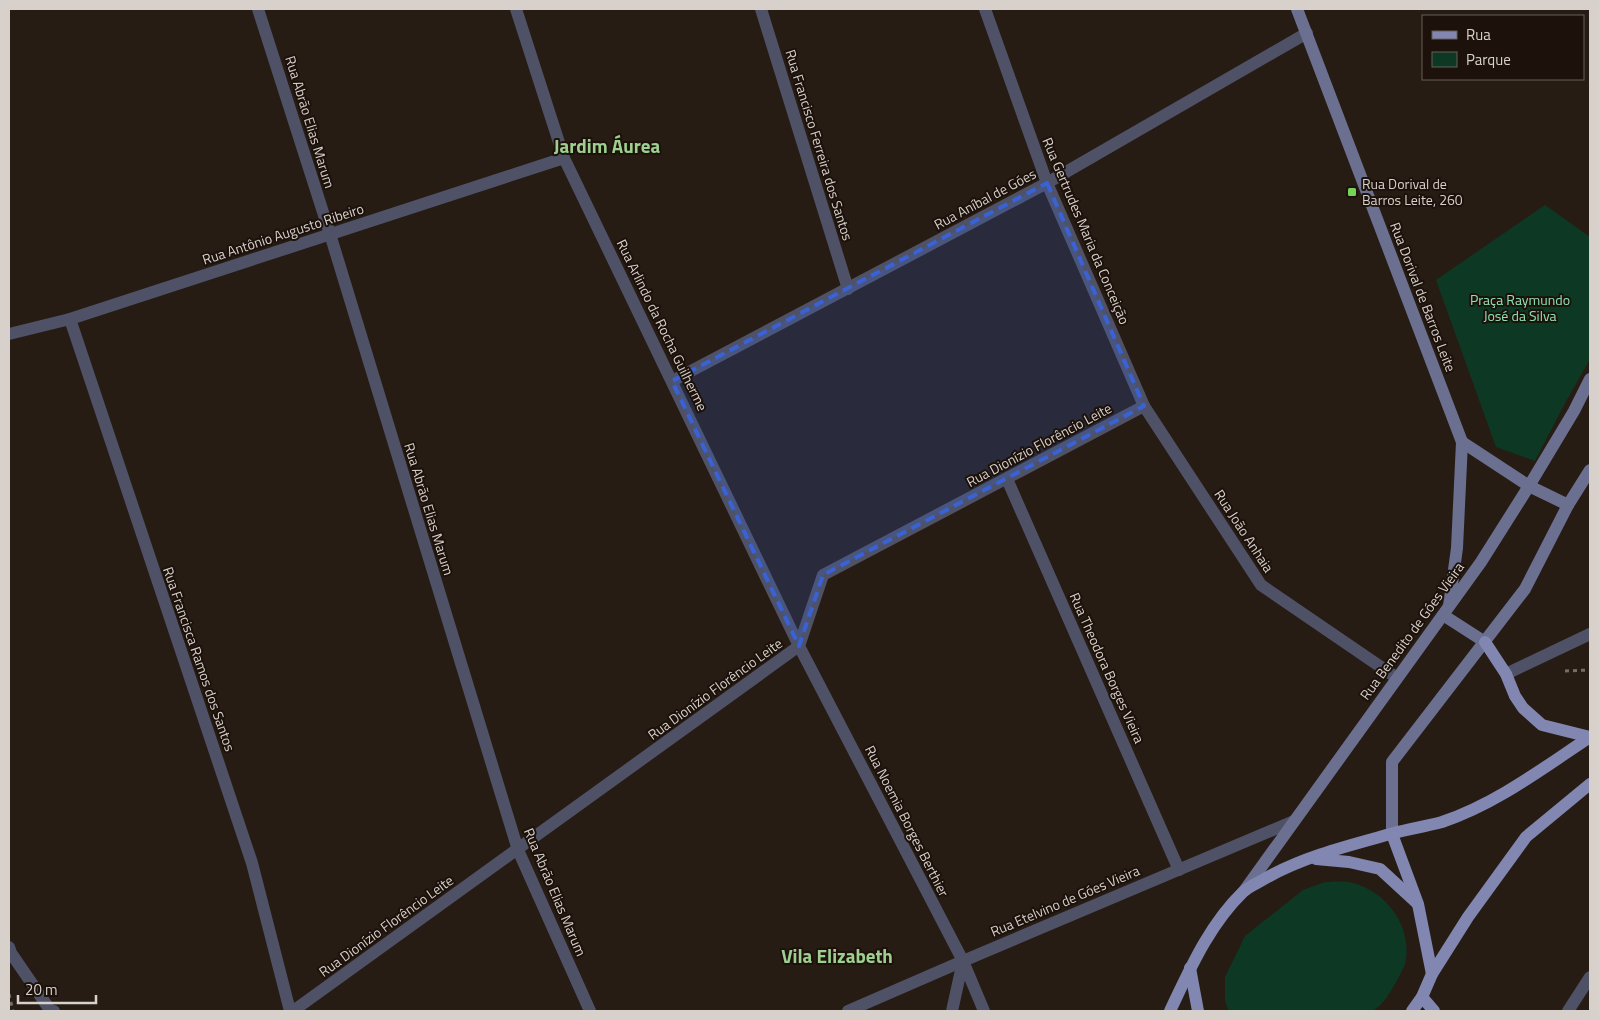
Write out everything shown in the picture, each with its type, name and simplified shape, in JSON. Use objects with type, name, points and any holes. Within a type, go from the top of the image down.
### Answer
[{"type":"main road","name":"Rua Dorival de Barros Leite","points":[[1298,9],[1462,442],[1456,548],[1446,611]]},
{"type":"main road","name":"Rua Benedito de Góes Vieira","points":[[1244,891],[1481,562],[1574,411],[1590,379]]},
{"type":"main road","points":[[1462,442],[1529,486],[1568,505]]},
{"type":"main road","points":[[1432,974],[1418,904],[1392,834],[1392,762],[1525,589],[1568,505],[1590,470]]},
{"type":"main road","points":[[1446,611],[1484,642],[1506,674],[1515,696],[1523,708],[1542,725],[1590,737]]},
{"type":"main road","points":[[1170,1011],[1205,940],[1226,911],[1244,891],[1275,873],[1307,859],[1443,821],[1484,805],[1520,784],[1590,737]]},
{"type":"main road","points":[[1412,1011],[1422,997],[1432,974],[1468,917],[1526,837],[1590,784]]},
{"type":"main road","points":[[1307,859],[1349,862],[1380,869],[1418,904]]},
{"type":"main road","points":[[1190,968],[1198,1011]]},
{"type":"main road","points":[[1422,997],[1434,1011]]},
{"type":"street","name":"Rua Abrão Elias Marum","points":[[258,9],[330,234],[518,850],[590,1011]]},
{"type":"street","name":"Rua Arlindo da Rocha Guilherme","points":[[516,9],[564,158],[799,646]]},
{"type":"street","name":"Rua Francisco Ferreira dos Santos","points":[[761,9],[848,290]]},
{"type":"street","name":"Rua Gertrudes Maria da Conceição","points":[[985,9],[1047,183],[1144,406]]},
{"type":"street","name":"Rua Aníbal de Góes","points":[[672,381],[848,290],[1047,183],[1307,33]]},
{"type":"street","name":"Rua Antônio Augusto Ribeiro","points":[[9,334],[70,319],[564,158]]},
{"type":"street","name":"Rua Francisca Ramos dos Santos","points":[[70,319],[252,863],[291,1011]]},
{"type":"street","name":"Rua Dionízio Florêncio Leite","points":[[291,1011],[518,850],[799,646],[824,575],[1144,406]]},
{"type":"street","name":"Rua João Anhaia","points":[[1144,406],[1261,585],[1397,678]]},
{"type":"street","name":"Rua Theodora Borges Vieira","points":[[1007,478],[1179,870]]},
{"type":"street","points":[[1506,674],[1590,634]]},
{"type":"street","name":"Rua Noemia Borges Berthier","points":[[799,646],[963,960],[984,1011]]},
{"type":"street","name":"Rua Etelvino de Góes Vieira","points":[[848,1011],[963,960],[1294,821]]},
{"type":"street","points":[[9,947],[50,1010],[54,1011]]},
{"type":"street","points":[[952,1011],[963,960]]},
{"type":"street","points":[[1568,1011],[1590,977]]},
{"type":"path","points":[[1565,671],[1590,670]]},
{"type":"path","points":[[9,994],[13,1011]]},
{"type":"highlighted area","points":[[1047,183],[1144,406],[823,575],[799,646],[672,381]]},
{"type":"green space","name":"Praça Raymundo José da Silva","points":[[1545,205],[1590,237],[1590,359],[1535,461],[1496,447],[1436,280]]},
{"type":"green space","points":[[1325,882],[1348,882],[1373,892],[1393,911],[1400,923],[1405,936],[1407,950],[1405,964],[1386,998],[1373,1011],[1229,1011],[1225,1001],[1225,977],[1245,936],[1303,890]]},
{"type":"place","name":"Rua Dorival de Barros Leite, 260","points":[[1352,192]]},
{"type":"district","name":"Jardim Áurea","points":[[607,146]]},
{"type":"district","name":"Vila Elizabeth","points":[[837,956]]}]
